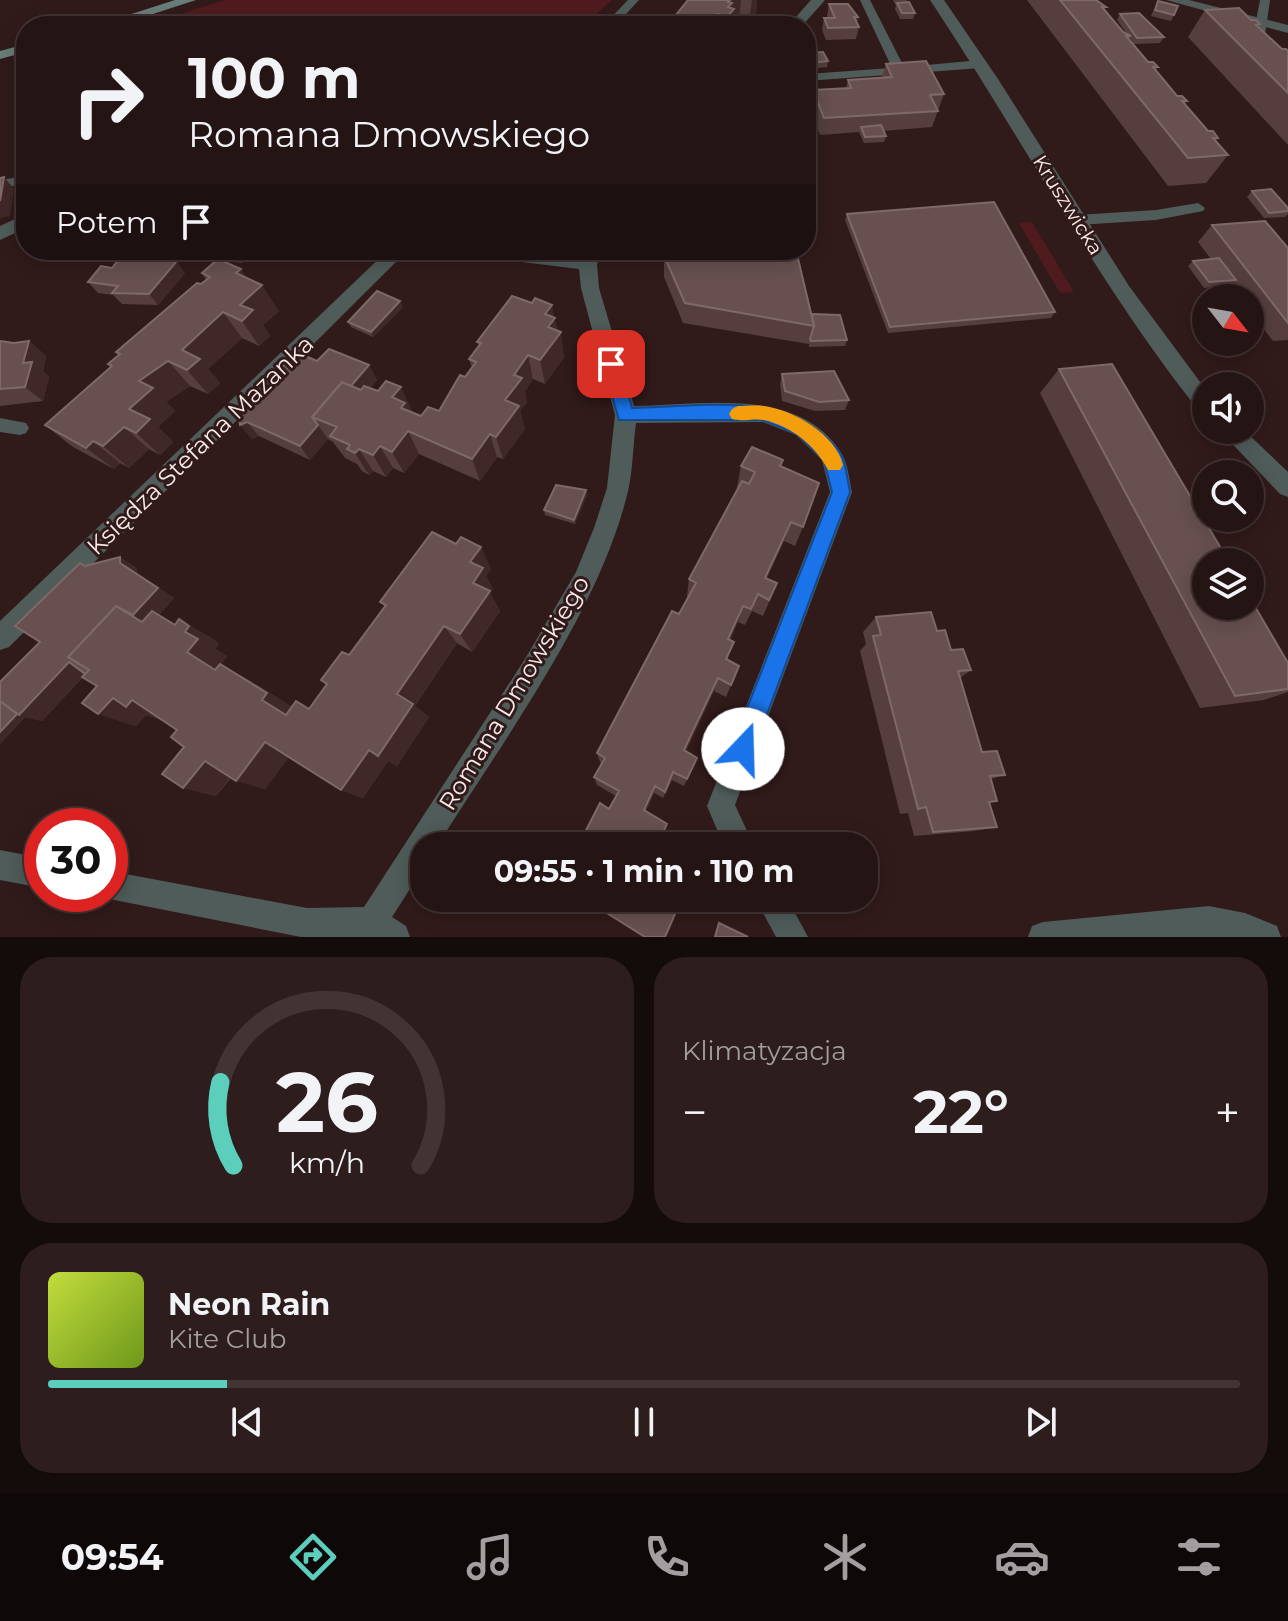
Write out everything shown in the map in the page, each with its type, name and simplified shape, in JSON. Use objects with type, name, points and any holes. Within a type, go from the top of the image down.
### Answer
[{"type":"main road","points":[[135,16],[189,0]]},
{"type":"street","points":[[804,16],[818,0]]},
{"type":"street","name":"Kruszwicka","points":[[937,0],[981,64],[1077,220],[1175,369],[1192,389]]},
{"type":"street","points":[[1173,0],[1288,29]]},
{"type":"street","name":"Księdza Stefana Mazanka","points":[[0,638],[389,260]]},
{"type":"street","name":"Romana Dmowskiego","points":[[384,930],[585,579],[618,488],[626,415],[590,288],[592,260]]},
{"type":"street","points":[[626,415],[764,413],[804,429],[832,456],[841,492],[721,806],[733,832]]},
{"type":"street","points":[[1244,444],[1288,487]]},
{"type":"street","points":[[0,865],[24,870]]},
{"type":"street","points":[[128,890],[302,930],[384,930]]},
{"type":"street","points":[[778,912],[793,937]]},
{"type":"street","points":[[1043,937],[1209,921],[1245,928],[1266,937]]},
{"type":"lane","points":[[619,16],[634,0]]},
{"type":"lane","points":[[865,0],[900,71]]},
{"type":"lane","points":[[1265,0],[1259,36],[1288,65]]},
{"type":"lane","points":[[816,77],[981,64]]},
{"type":"lane","points":[[1077,220],[1156,215],[1198,208]]},
{"type":"lane","points":[[0,425],[20,428]]},
{"type":"shaded area","points":[[225,0],[612,0],[597,16],[173,16]]},
{"type":"shaded area","points":[[1032,222],[1074,292],[1060,293],[1019,223]]},
{"type":"building","points":[[688,0],[730,0],[728,2],[732,3],[728,7],[734,9],[728,16],[676,15]]},
{"type":"building","points":[[1060,0],[1096,0],[1106,7],[1102,7],[1123,32],[1131,36],[1126,36],[1148,62],[1158,67],[1153,67],[1177,96],[1187,101],[1182,101],[1208,131],[1213,131],[1218,138],[1213,138],[1228,155],[1188,158]]},
{"type":"building","points":[[1158,1],[1178,6],[1174,15],[1155,10]]},
{"type":"building","points":[[909,2],[915,13],[902,13],[897,3]]},
{"type":"building","points":[[829,4],[848,4],[858,17],[854,17],[859,27],[828,28],[824,18],[835,18]]},
{"type":"building","points":[[1239,8],[1251,20],[1256,20],[1260,24],[1256,25],[1282,49],[1288,51],[1288,93],[1205,10]]},
{"type":"building","points":[[1139,13],[1164,37],[1137,38],[1120,14]]},
{"type":"building","points":[[816,52],[823,52],[828,61],[816,62]]},
{"type":"building","points":[[926,61],[944,94],[930,95],[938,111],[824,118],[816,90],[851,88],[848,80],[892,77],[886,64]]},
{"type":"building","points":[[881,125],[886,136],[865,137],[861,127]]},
{"type":"building","points":[[4,177],[0,201],[0,178]]},
{"type":"building","points":[[1271,189],[1288,211],[1269,213],[1252,191]]},
{"type":"building","points":[[994,202],[1055,312],[890,327],[847,214]]},
{"type":"building","points":[[1265,221],[1288,248],[1288,323],[1264,292],[1264,284],[1258,284],[1212,225]]},
{"type":"building","points":[[1219,258],[1236,280],[1209,282],[1193,261]]},
{"type":"building","points":[[118,260],[177,261],[149,294],[112,293],[118,286],[88,282],[101,266],[112,268]]},
{"type":"building","points":[[217,260],[241,269],[236,273],[262,285],[240,305],[253,310],[242,321],[223,312],[182,350],[200,359],[187,370],[168,361],[139,381],[153,388],[129,409],[150,419],[136,433],[124,427],[103,446],[93,441],[86,448],[45,425],[112,366],[108,364],[120,354],[116,352],[197,283],[201,284],[210,277],[202,273]]},
{"type":"building","points":[[666,260],[798,260],[814,326],[685,303]]},
{"type":"building","points":[[377,291],[400,301],[371,332],[348,322]]},
{"type":"building","points":[[512,296],[532,303],[535,298],[552,305],[545,314],[555,318],[548,327],[561,332],[540,360],[528,355],[514,375],[522,378],[505,400],[519,406],[496,437],[490,434],[472,459],[408,431],[392,452],[380,446],[373,455],[359,449],[355,453],[347,449],[350,445],[330,436],[337,427],[312,417],[342,382],[361,390],[364,386],[378,391],[386,381],[401,387],[392,397],[405,403],[401,408],[421,416],[428,407],[439,411],[460,375],[465,377],[476,362],[469,359],[481,343],[477,342]]},
{"type":"building","points":[[812,314],[840,315],[847,340],[811,341],[814,326]]},
{"type":"building","points":[[0,341],[29,341],[23,363],[32,362],[25,387],[0,389]]},
{"type":"building","points":[[329,349],[369,365],[351,386],[342,382],[312,417],[318,425],[300,446],[247,422],[240,425],[238,408],[246,406],[296,352],[317,361]]},
{"type":"building","points":[[1112,364],[1192,499],[1192,532],[1211,532],[1221,548],[1192,548],[1192,616],[1059,369]]},
{"type":"building","points":[[834,371],[849,400],[819,402],[785,391],[782,374]]},
{"type":"building","points":[[752,447],[783,460],[780,466],[819,483],[803,527],[791,522],[765,578],[777,583],[769,600],[758,594],[751,609],[743,606],[728,639],[734,642],[726,659],[739,666],[731,685],[718,678],[684,750],[697,758],[687,779],[673,772],[665,792],[655,786],[644,810],[667,824],[663,832],[585,832],[600,803],[609,809],[619,791],[594,777],[605,758],[597,753],[672,611],[679,614],[696,583],[689,579],[742,481],[749,484],[755,472],[741,466]]},
{"type":"building","points":[[556,485],[586,490],[574,520],[544,510]]},
{"type":"building","points":[[432,532],[456,544],[461,537],[481,547],[470,562],[483,568],[473,583],[490,591],[460,634],[444,626],[397,694],[413,704],[378,756],[369,750],[341,790],[265,742],[236,781],[205,761],[183,788],[162,774],[184,747],[171,737],[177,730],[132,700],[126,707],[113,698],[98,714],[82,703],[97,686],[82,677],[89,670],[68,657],[116,606],[142,622],[152,611],[175,625],[179,619],[189,626],[185,632],[198,639],[187,652],[215,670],[220,664],[267,693],[262,700],[286,715],[296,701],[309,709],[327,684],[321,680],[342,652],[349,655],[386,605],[380,602]]},
{"type":"building","points":[[120,557],[120,563],[158,588],[133,615],[116,606],[68,657],[89,670],[85,674],[69,662],[19,715],[0,701],[0,682],[40,642],[15,626],[80,563],[85,566]]},
{"type":"building","points":[[931,612],[937,631],[945,630],[951,650],[963,649],[971,670],[958,671],[982,752],[997,751],[1005,775],[990,776],[997,801],[989,802],[997,827],[933,832],[926,807],[918,809],[873,636],[881,635],[876,617]]},
{"type":"building","points":[[1194,620],[1263,620],[1288,663],[1288,689],[1235,696]]},
{"type":"building","points":[[0,701],[17,714],[0,732]]},
{"type":"building","points":[[605,912],[676,912],[665,937],[645,937]]},
{"type":"building","points":[[719,923],[748,937],[715,937]]},
{"type":"slow traffic","points":[[738,414],[764,413],[804,429],[832,456],[834,465]]},
{"type":"route","points":[[611,364],[626,415],[764,413],[804,429],[832,456],[841,492],[743,749]]}]
